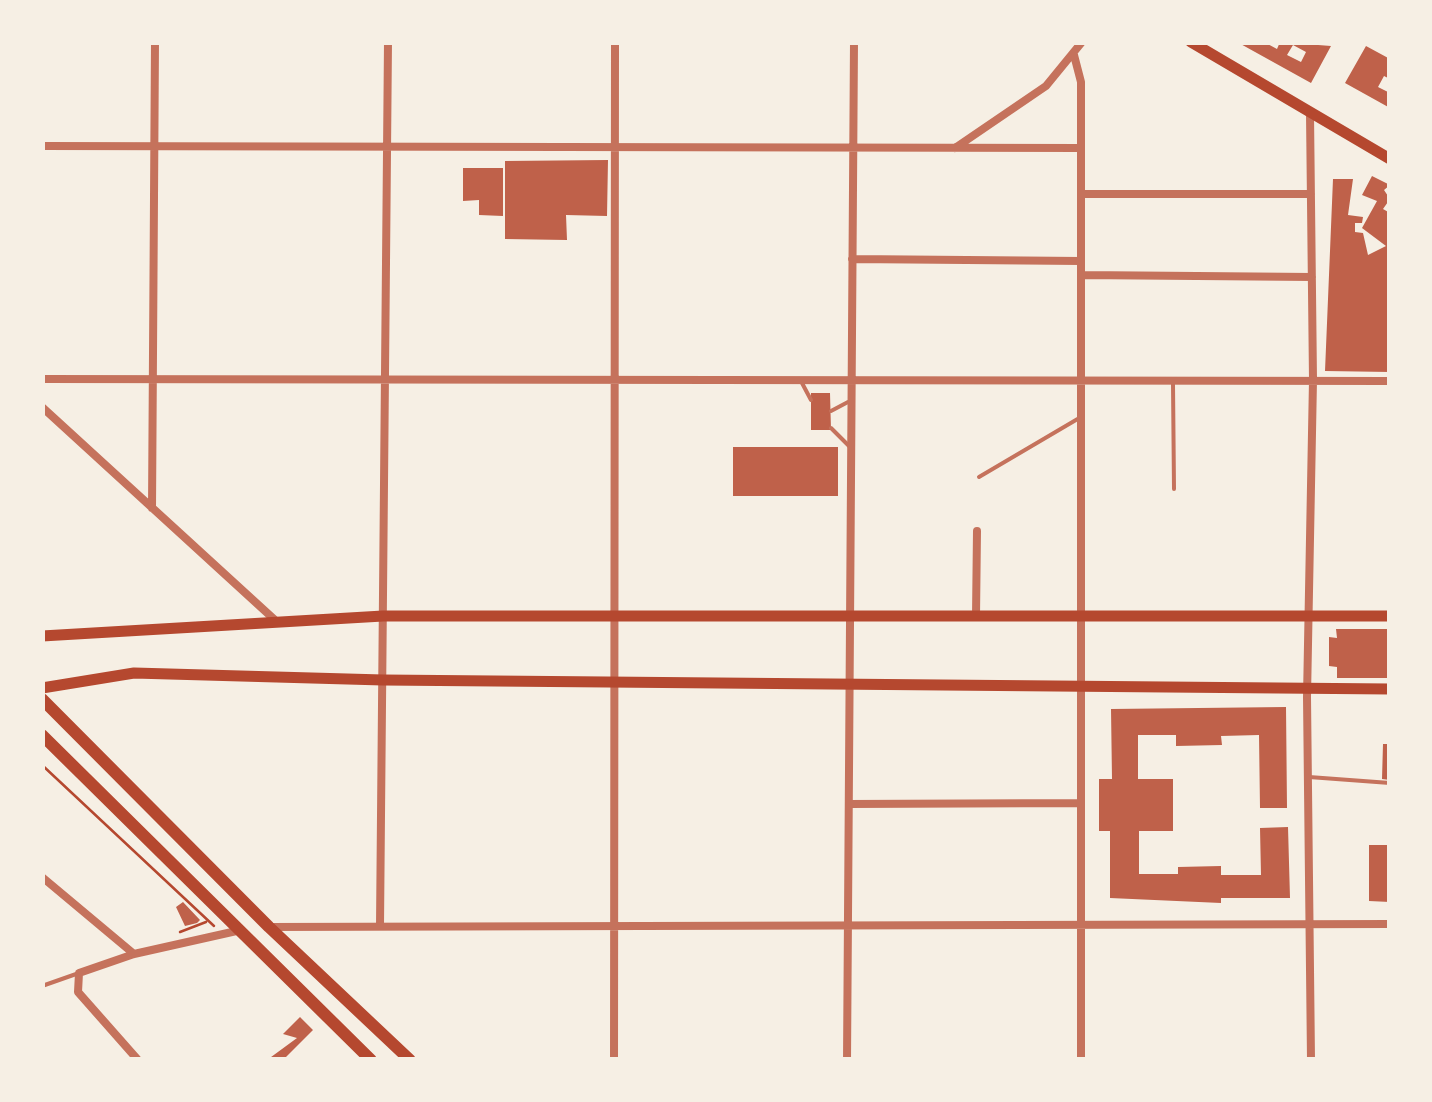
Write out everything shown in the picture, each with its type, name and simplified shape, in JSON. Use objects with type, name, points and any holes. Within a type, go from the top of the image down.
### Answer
[{"type":"main road","points":[[1190,42],[1390,159]]},
{"type":"main road","points":[[42,636],[383,616],[1390,616]]},
{"type":"main road","points":[[42,688],[134,673],[383,680],[1390,689]]},
{"type":"main road","points":[[42,699],[410,1060]]},
{"type":"main road","points":[[42,735],[372,1060]]},
{"type":"main road","points":[[241,930],[262,929],[285,941]]},
{"type":"street","points":[[152,508],[155,42]]},
{"type":"street","points":[[380,926],[388,42]]},
{"type":"street","points":[[614,1060],[616,42]]},
{"type":"street","points":[[846,1060],[854,42]]},
{"type":"street","points":[[955,148],[1016,110],[1074,55],[1082,42]]},
{"type":"street","points":[[1074,55],[1081,82],[1081,1060]]},
{"type":"street","points":[[1310,114],[1311,1060]]},
{"type":"street","points":[[42,146],[1081,148]]},
{"type":"street","points":[[1081,194],[1311,194]]},
{"type":"street","points":[[852,259],[1081,261]]},
{"type":"street","points":[[1081,275],[1312,277]]},
{"type":"street","points":[[42,378],[1390,381]]},
{"type":"street","points":[[42,407],[276,622]]},
{"type":"street","points":[[976,616],[977,531]]},
{"type":"street","points":[[849,804],[1081,803]]},
{"type":"street","points":[[42,877],[134,954]]},
{"type":"street","points":[[270,926],[1390,924]]},
{"type":"street","points":[[138,1060],[76,987],[80,973],[134,954],[241,930]]},
{"type":"lane","points":[[799,379],[811,400]]},
{"type":"lane","points":[[1173,380],[1174,489]]},
{"type":"lane","points":[[830,412],[850,400]]},
{"type":"lane","points":[[979,477],[1081,417]]},
{"type":"lane","points":[[830,428],[850,447]]},
{"type":"lane","points":[[1308,777],[1390,783]]},
{"type":"lane","points":[[42,986],[80,973]]},
{"type":"path","points":[[42,765],[223,934]]},
{"type":"path","points":[[176,933],[209,921]]},
{"type":"building","points":[[1237,42],[1264,42],[1277,49],[1280,42],[1331,46],[1311,83]],"holes":[[[1293,45],[1306,52],[1301,62],[1287,55]]]},
{"type":"building","points":[[1366,46],[1390,59],[1390,79],[1384,76],[1378,87],[1390,93],[1390,108],[1345,83]]},
{"type":"building","points":[[608,160],[607,216],[566,215],[567,240],[505,239],[505,161]]},
{"type":"building","points":[[463,168],[503,168],[503,216],[479,215],[479,200],[463,201]]},
{"type":"building","points":[[1372,176],[1390,185],[1384,190],[1390,199],[1383,209],[1390,213],[1390,372],[1325,371],[1333,179],[1353,179],[1348,215],[1363,217],[1362,223],[1355,223],[1355,232],[1363,233],[1368,255],[1386,246],[1362,228],[1377,201],[1362,195]]},
{"type":"building","points":[[811,393],[830,393],[831,430],[811,430]]},
{"type":"building","points":[[733,447],[838,447],[838,496],[733,496]]},
{"type":"building","points":[[1336,629],[1390,629],[1390,678],[1337,678],[1337,667],[1329,666],[1329,637],[1337,638]]},
{"type":"building","points":[[1286,707],[1287,808],[1260,808],[1259,735],[1221,736],[1222,745],[1176,746],[1176,735],[1138,735],[1138,779],[1173,779],[1173,831],[1139,831],[1139,874],[1178,874],[1178,867],[1221,866],[1221,875],[1261,875],[1260,828],[1288,827],[1290,898],[1221,898],[1221,903],[1110,898],[1110,831],[1099,831],[1099,779],[1112,779],[1111,709]]},
{"type":"building","points":[[1383,744],[1390,744],[1390,780],[1382,779]]},
{"type":"building","points":[[1369,845],[1390,845],[1390,902],[1369,901]]},
{"type":"building","points":[[183,902],[200,920],[197,923],[185,926],[176,907]]},
{"type":"building","points":[[300,1017],[313,1030],[283,1060],[267,1060],[297,1038],[283,1034]]}]
